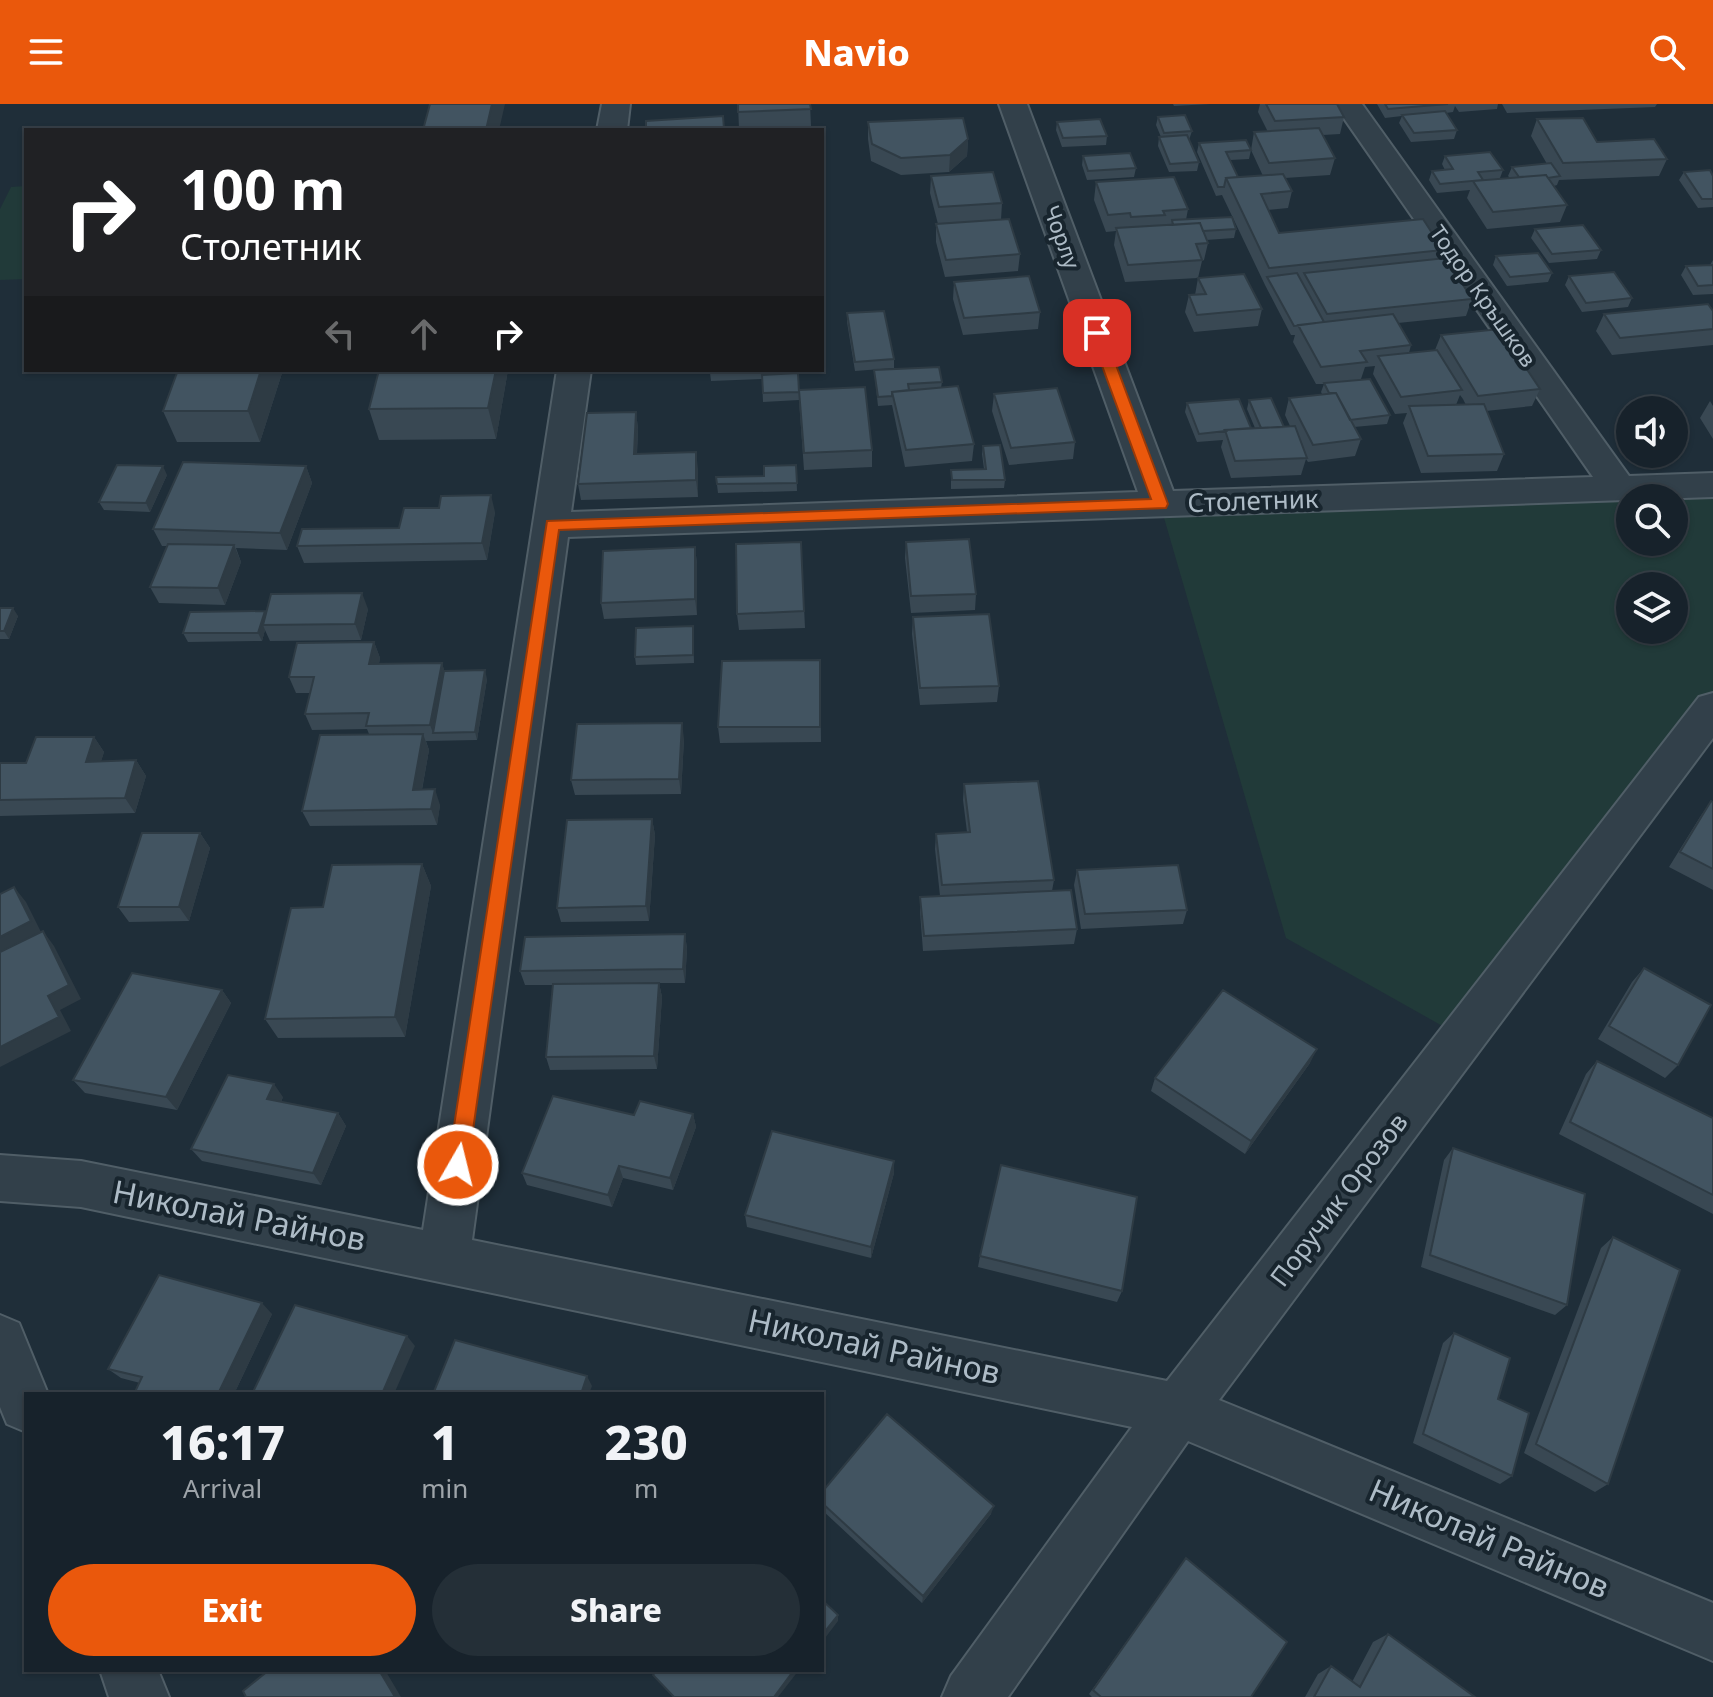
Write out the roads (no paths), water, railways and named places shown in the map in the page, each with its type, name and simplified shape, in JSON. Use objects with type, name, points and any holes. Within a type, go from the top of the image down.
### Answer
[{"type":"street","points":[[612,128],[616,104]]},
{"type":"street","name":"Чорлу","points":[[1013,104],[1160,504]]},
{"type":"street","name":"Тодор Кръшков","points":[[1348,104],[1616,484]]},
{"type":"street","points":[[444,1257],[574,372]]},
{"type":"street","name":"Столетник","points":[[1688,486],[1713,485]]},
{"type":"street","name":"Столетник","points":[[552,525],[1616,488]]},
{"type":"street","name":"Поручик Орозов","points":[[972,1697],[1178,1410],[1713,708]]},
{"type":"street","name":"Николай Райнов","points":[[0,1178],[81,1184],[1178,1410],[1713,1632]]},
{"type":"street","points":[[0,1341],[24,1400]]},
{"type":"street","points":[[130,1672],[139,1697]]}]
